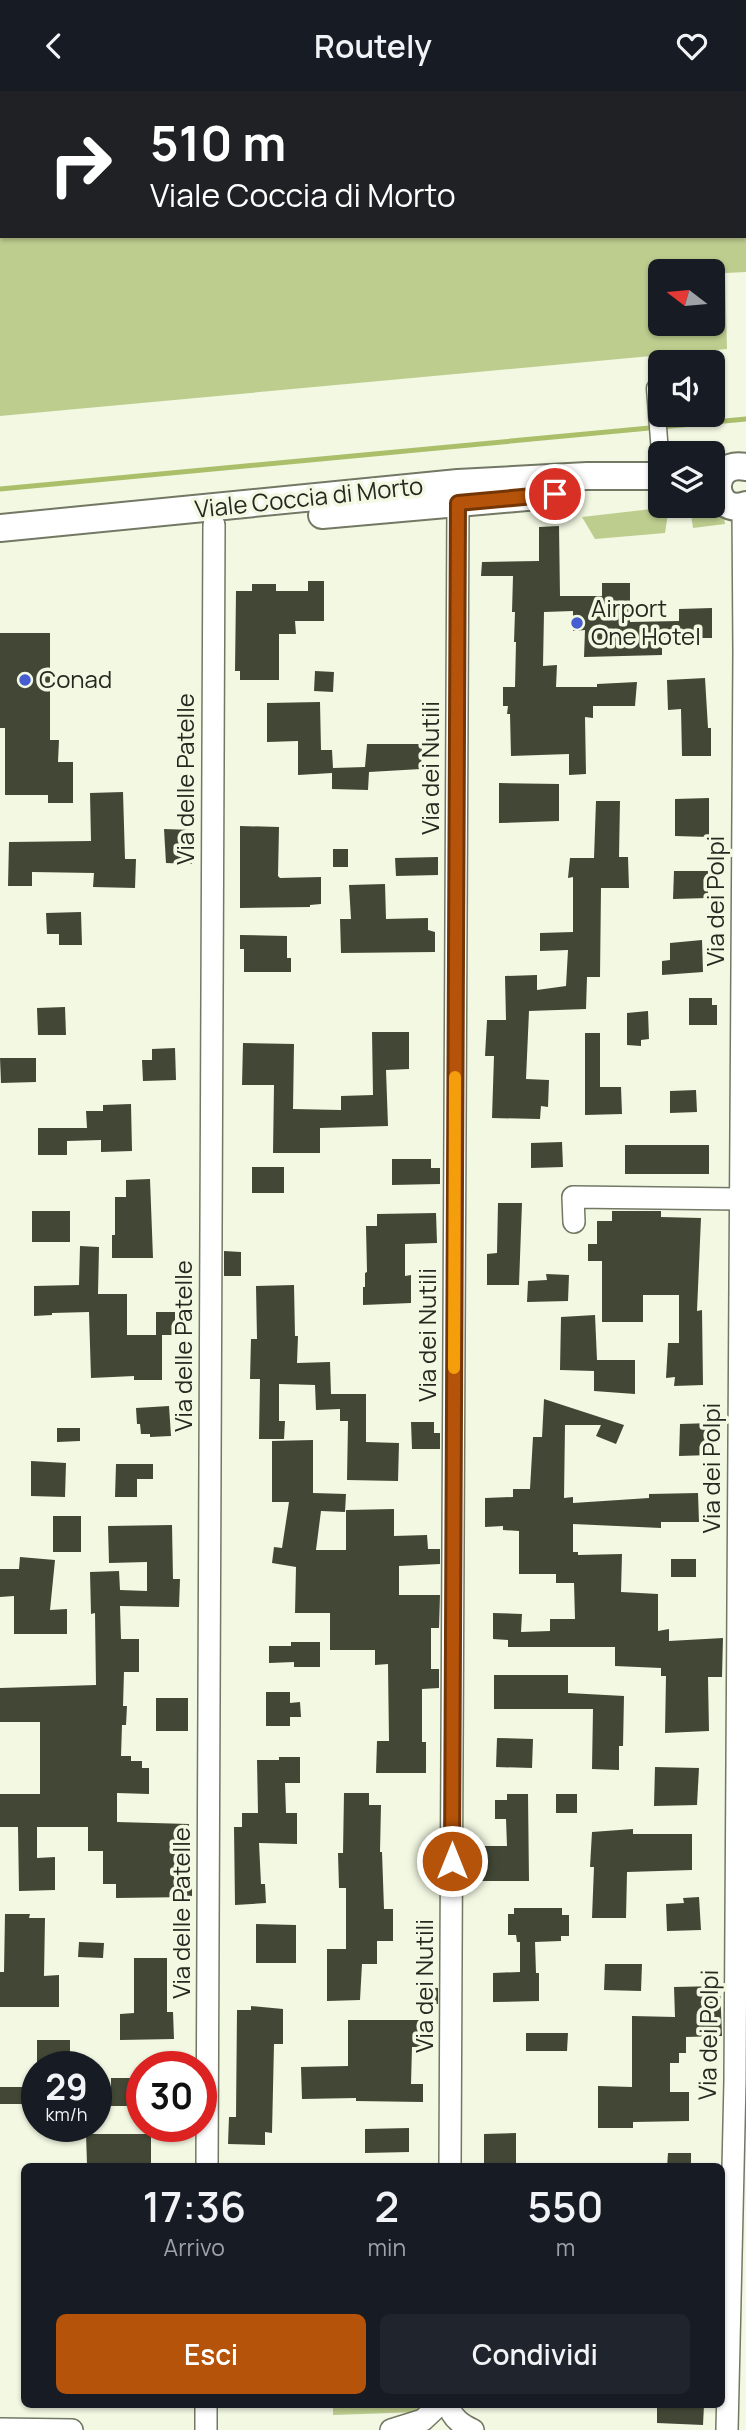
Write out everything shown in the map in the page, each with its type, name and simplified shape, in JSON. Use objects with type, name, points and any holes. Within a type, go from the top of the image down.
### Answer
[{"type":"street","points":[[728,468],[719,480],[730,501]]},
{"type":"street","name":"Viale Coccia di Morto","points":[[0,528],[458,483],[587,476],[648,478]]},
{"type":"street","name":"Viale Coccia di Morto","points":[[0,546],[557,494],[648,490]]},
{"type":"street","name":"Via dei Polpi","points":[[727,2430],[734,2135],[744,600],[730,501]]},
{"type":"street","name":"Via dei Nutili","points":[[450,2163],[458,503]]},
{"type":"street","name":"Via delle Patelle","points":[[207,2163],[214,525]]},
{"type":"street","points":[[574,1222],[573,1197],[740,1199]]},
{"type":"street","points":[[206,2408],[206,2430]]},
{"type":"street","points":[[391,2430],[423,2420],[436,2408]]},
{"type":"street","points":[[450,2408],[460,2424],[473,2430]]},
{"type":"street","points":[[0,2429],[72,2430]]},
{"type":"green space","points":[[0,238],[746,238],[746,272],[725,273],[727,349],[648,350],[648,356],[0,416]]},
{"type":"green space","points":[[648,509],[648,518],[667,518],[665,533],[595,539],[582,517]]},
{"type":"green space","points":[[692,518],[724,518],[725,524],[693,528]]},
{"type":"green space","points":[[333,2408],[423,2408],[418,2412],[333,2415]]},
{"type":"building","points":[[559,526],[560,596],[602,596],[602,583],[630,583],[630,622],[679,621],[679,609],[712,608],[712,638],[662,638],[662,655],[584,657],[585,630],[573,631],[573,611],[544,612],[543,666],[557,665],[556,687],[597,687],[597,684],[637,682],[635,706],[593,706],[593,718],[585,717],[586,774],[569,775],[569,754],[511,756],[510,714],[507,714],[508,706],[503,706],[503,687],[515,687],[513,576],[481,576],[482,562],[539,561],[539,527]]},
{"type":"building","points":[[308,581],[324,581],[324,621],[295,621],[296,634],[279,634],[279,680],[240,680],[240,671],[235,671],[236,591],[252,591],[252,584],[276,584],[276,591],[308,591]]},
{"type":"building","points":[[0,633],[50,633],[50,740],[59,740],[58,762],[73,762],[73,803],[48,803],[48,795],[5,795],[5,728],[0,728]]},
{"type":"building","points":[[315,671],[334,672],[333,692],[314,691]]},
{"type":"building","points":[[705,678],[708,728],[711,728],[711,756],[682,756],[681,709],[668,710],[667,680]]},
{"type":"building","points":[[320,702],[321,750],[332,750],[333,768],[365,767],[367,744],[422,744],[421,769],[369,772],[368,790],[332,789],[332,773],[298,775],[298,741],[267,742],[267,703]]},
{"type":"building","points":[[499,783],[559,784],[559,821],[499,823]]},
{"type":"building","points":[[123,792],[125,859],[136,859],[135,888],[93,887],[94,873],[32,872],[32,886],[8,886],[9,842],[91,841],[90,793]]},
{"type":"building","points":[[709,798],[709,837],[675,836],[675,799]]},
{"type":"building","points":[[596,801],[620,801],[619,857],[628,857],[629,888],[601,888],[600,977],[587,977],[586,1009],[529,1011],[526,1079],[549,1080],[548,1107],[541,1106],[540,1119],[492,1118],[494,1056],[485,1056],[487,1020],[506,1020],[505,976],[537,975],[537,990],[566,986],[568,950],[540,951],[540,933],[573,932],[573,877],[568,878],[570,858],[594,858]]},
{"type":"building","points":[[240,826],[279,827],[278,876],[321,877],[321,904],[310,907],[240,908]]},
{"type":"building","points":[[164,829],[193,830],[192,864],[166,863]]},
{"type":"building","points":[[333,849],[348,849],[348,867],[333,867]]},
{"type":"building","points":[[438,857],[438,875],[396,876],[395,858]]},
{"type":"building","points":[[674,871],[708,871],[708,898],[673,899]]},
{"type":"building","points":[[385,884],[386,919],[428,918],[428,930],[435,932],[435,952],[341,953],[340,919],[351,919],[349,885]]},
{"type":"building","points":[[81,912],[82,945],[59,945],[59,934],[47,934],[46,913]]},
{"type":"building","points":[[240,935],[287,936],[287,958],[291,958],[291,972],[244,972],[244,949],[240,949]]},
{"type":"building","points":[[702,940],[703,972],[662,975],[662,961],[670,960],[670,943]]},
{"type":"building","points":[[689,998],[712,998],[712,1005],[717,1005],[717,1025],[689,1025]]},
{"type":"building","points":[[65,1007],[66,1035],[38,1035],[37,1008]]},
{"type":"building","points":[[648,1011],[649,1039],[641,1040],[641,1046],[627,1045],[627,1013]]},
{"type":"building","points":[[372,1032],[409,1032],[409,1069],[386,1070],[388,1126],[320,1128],[320,1153],[273,1153],[274,1085],[242,1085],[243,1043],[294,1044],[293,1109],[341,1110],[341,1096],[373,1095]]},
{"type":"building","points":[[585,1033],[600,1033],[600,1087],[621,1087],[622,1114],[585,1115]]},
{"type":"building","points":[[175,1048],[176,1080],[143,1081],[142,1060],[152,1060],[152,1049]]},
{"type":"building","points":[[0,1058],[36,1058],[36,1082],[1,1083]]},
{"type":"building","points":[[696,1090],[697,1112],[670,1113],[670,1091]]},
{"type":"building","points":[[131,1104],[132,1151],[101,1152],[101,1140],[67,1141],[67,1155],[38,1155],[38,1128],[87,1128],[86,1111],[103,1111],[103,1105]]},
{"type":"building","points":[[562,1142],[563,1167],[531,1168],[531,1143]]},
{"type":"building","points":[[625,1145],[709,1145],[709,1174],[625,1174]]},
{"type":"building","points":[[392,1159],[431,1159],[431,1168],[440,1168],[440,1184],[392,1185]]},
{"type":"building","points":[[252,1167],[284,1167],[284,1193],[252,1193]]},
{"type":"building","points":[[150,1179],[153,1258],[112,1258],[115,1197],[126,1197],[126,1180]]},
{"type":"building","points":[[498,1203],[522,1203],[519,1285],[487,1285],[487,1254],[497,1253]]},
{"type":"building","points":[[32,1211],[70,1211],[70,1242],[32,1242]]},
{"type":"building","points":[[612,1211],[661,1211],[661,1217],[701,1218],[697,1311],[702,1310],[703,1385],[674,1386],[675,1377],[666,1378],[668,1343],[679,1343],[679,1295],[643,1295],[643,1322],[602,1322],[602,1261],[588,1261],[588,1244],[597,1244],[597,1221],[612,1221]]},
{"type":"building","points":[[436,1213],[437,1243],[405,1244],[405,1276],[411,1275],[411,1303],[363,1305],[363,1287],[367,1272],[366,1226],[377,1226],[377,1214]]},
{"type":"building","points":[[80,1246],[99,1247],[98,1294],[127,1294],[127,1335],[156,1335],[156,1312],[175,1312],[175,1322],[183,1322],[183,1335],[162,1335],[162,1380],[134,1380],[134,1376],[91,1378],[89,1312],[34,1316],[34,1286],[79,1285]]},
{"type":"building","points":[[224,1251],[241,1252],[241,1276],[224,1276]]},
{"type":"building","points":[[546,1274],[569,1275],[568,1301],[527,1302],[528,1281],[547,1280]]},
{"type":"building","points":[[294,1285],[297,1363],[330,1362],[331,1394],[366,1394],[366,1442],[399,1443],[398,1481],[347,1480],[348,1421],[340,1421],[340,1409],[316,1410],[315,1385],[279,1384],[279,1421],[285,1421],[284,1439],[259,1439],[260,1379],[250,1379],[251,1339],[257,1339],[256,1286]]},
{"type":"building","points":[[595,1315],[597,1360],[635,1360],[635,1394],[594,1391],[594,1371],[560,1370],[561,1317]]},
{"type":"building","points":[[544,1399],[624,1425],[616,1444],[596,1436],[601,1425],[565,1425],[564,1498],[573,1497],[573,1503],[649,1498],[649,1494],[698,1493],[699,1522],[661,1522],[661,1528],[573,1524],[573,1552],[578,1552],[578,1555],[622,1554],[621,1592],[658,1594],[658,1631],[669,1629],[669,1641],[723,1638],[722,1677],[708,1677],[709,1731],[665,1733],[666,1676],[661,1676],[661,1668],[615,1666],[615,1647],[508,1647],[508,1640],[493,1639],[493,1613],[522,1614],[521,1632],[550,1631],[550,1619],[575,1619],[574,1583],[556,1583],[556,1574],[519,1574],[519,1531],[503,1530],[503,1526],[485,1527],[485,1498],[513,1497],[513,1489],[530,1489],[533,1437],[542,1437]]},
{"type":"building","points":[[169,1406],[171,1436],[150,1437],[150,1434],[141,1434],[136,1408]]},
{"type":"building","points":[[411,1422],[434,1422],[434,1433],[440,1433],[440,1449],[412,1449]]},
{"type":"building","points":[[712,1423],[711,1455],[679,1456],[680,1424]]},
{"type":"building","points":[[57,1428],[80,1428],[80,1441],[57,1442]]},
{"type":"building","points":[[313,1440],[313,1493],[346,1494],[345,1512],[321,1511],[316,1550],[346,1550],[346,1510],[394,1509],[394,1536],[427,1535],[428,1549],[440,1549],[440,1564],[399,1566],[399,1595],[440,1595],[439,1628],[431,1628],[431,1669],[439,1669],[439,1688],[422,1689],[422,1742],[426,1742],[426,1773],[376,1773],[377,1741],[389,1741],[388,1664],[375,1665],[375,1650],[330,1650],[330,1613],[295,1613],[296,1567],[272,1563],[274,1547],[282,1548],[289,1502],[272,1502],[272,1441]]},
{"type":"building","points":[[31,1461],[66,1463],[65,1497],[31,1496]]},
{"type":"building","points":[[116,1464],[153,1464],[153,1479],[137,1479],[137,1497],[115,1497]]},
{"type":"building","points":[[53,1516],[81,1516],[81,1552],[53,1552]]},
{"type":"building","points":[[172,1525],[173,1579],[180,1579],[179,1607],[120,1606],[121,1639],[139,1639],[139,1672],[124,1672],[123,1706],[127,1706],[126,1725],[122,1725],[121,1756],[131,1756],[131,1761],[142,1761],[142,1768],[149,1768],[149,1794],[117,1793],[117,1822],[189,1824],[187,1873],[192,1873],[192,1897],[116,1898],[116,1884],[103,1884],[103,1851],[88,1851],[88,1827],[37,1827],[37,1858],[55,1857],[55,1890],[19,1891],[18,1827],[0,1827],[0,1794],[40,1794],[40,1722],[0,1722],[0,1688],[96,1685],[95,1613],[91,1614],[90,1572],[119,1571],[120,1590],[147,1591],[147,1562],[109,1563],[108,1526]]},
{"type":"building","points":[[20,1557],[55,1560],[50,1610],[67,1609],[67,1634],[14,1634],[14,1596],[0,1597],[0,1569],[19,1569]]},
{"type":"building","points":[[671,1559],[696,1559],[696,1577],[671,1577]]},
{"type":"building","points":[[291,1642],[320,1642],[320,1667],[294,1667],[294,1662],[269,1663],[269,1646],[291,1646]]},
{"type":"building","points":[[494,1675],[568,1675],[568,1693],[624,1696],[623,1746],[619,1746],[619,1770],[592,1769],[593,1709],[494,1709]]},
{"type":"building","points":[[266,1692],[290,1692],[290,1703],[300,1702],[301,1717],[290,1717],[290,1726],[266,1726]]},
{"type":"building","points":[[156,1698],[188,1698],[188,1731],[156,1731]]},
{"type":"building","points":[[497,1738],[533,1739],[532,1768],[496,1767]]},
{"type":"building","points":[[279,1757],[300,1757],[300,1783],[285,1783],[286,1813],[297,1813],[297,1844],[259,1843],[261,1884],[265,1884],[266,1903],[235,1905],[234,1827],[242,1827],[242,1813],[258,1813],[257,1760],[279,1760]]},
{"type":"building","points":[[655,1767],[699,1768],[697,1805],[654,1806]]},
{"type":"building","points":[[344,1793],[369,1793],[369,1805],[381,1805],[380,1852],[384,1909],[393,1909],[393,1941],[377,1941],[377,1964],[362,1964],[360,2000],[327,2001],[327,1949],[346,1949],[346,1888],[339,1888],[338,1853],[343,1853]]},
{"type":"building","points":[[507,1794],[528,1794],[529,1881],[481,1881],[481,1846],[507,1846],[506,1819],[495,1819],[495,1800],[507,1800]]},
{"type":"building","points":[[556,1794],[577,1794],[577,1813],[556,1813]]},
{"type":"building","points":[[633,1829],[633,1834],[692,1834],[692,1870],[627,1872],[626,1918],[592,1918],[592,1832]]},
{"type":"building","points":[[699,1897],[701,1930],[667,1931],[666,1904],[684,1903],[683,1898]]},
{"type":"building","points":[[514,1908],[562,1908],[562,1915],[569,1915],[569,1936],[561,1936],[561,1941],[535,1942],[539,2001],[493,2002],[493,1973],[520,1972],[520,1942],[517,1942],[516,1935],[508,1935],[508,1914],[514,1914]]},
{"type":"building","points":[[5,1914],[30,1914],[29,1918],[45,1918],[44,1976],[59,1975],[59,2007],[0,2007],[0,1972],[4,1972]]},
{"type":"building","points":[[256,1924],[296,1925],[296,1963],[256,1963]]},
{"type":"building","points":[[79,1942],[104,1943],[103,1958],[78,1957]]},
{"type":"building","points":[[134,1958],[167,1958],[167,2012],[173,2012],[174,2039],[120,2040],[120,2014],[134,2013]]},
{"type":"building","points":[[605,1964],[642,1964],[641,1991],[604,1990]]},
{"type":"building","points":[[720,1986],[722,2036],[686,2037],[686,2053],[679,2053],[679,2063],[670,2063],[670,2092],[689,2092],[689,2121],[633,2122],[633,2128],[598,2128],[598,2086],[632,2087],[632,2016],[675,2017],[674,1987]]},
{"type":"building","points":[[419,1987],[438,1988],[438,2004],[418,2003]]},
{"type":"building","points":[[251,2006],[283,2009],[283,2044],[274,2044],[272,2133],[265,2132],[265,2145],[228,2144],[229,2117],[236,2117],[237,2010],[251,2010]]},
{"type":"building","points":[[348,2020],[427,2020],[427,2047],[412,2047],[411,2084],[423,2084],[423,2102],[356,2101],[356,2098],[302,2099],[301,2067],[348,2066]]},
{"type":"building","points":[[526,2033],[568,2033],[567,2051],[526,2051]]},
{"type":"building","points":[[37,2040],[70,2040],[70,2051],[37,2051]]},
{"type":"building","points":[[112,2078],[126,2078],[126,2106],[112,2106]]},
{"type":"building","points":[[0,2087],[21,2087],[21,2104],[0,2104]]},
{"type":"building","points":[[409,2128],[409,2152],[365,2153],[365,2129]]},
{"type":"building","points":[[516,2133],[516,2163],[484,2163],[484,2134]]},
{"type":"building","points":[[112,2134],[126,2134],[126,2142],[151,2142],[151,2163],[87,2163],[86,2142],[112,2142]]},
{"type":"building","points":[[668,2153],[691,2153],[691,2163],[667,2163]]},
{"type":"building","points":[[657,2408],[704,2408],[703,2425],[657,2423]]},
{"type":"waterway","points":[[0,489],[746,419]]},
{"type":"slow traffic","points":[[454,1368],[455,1077]]},
{"type":"place","name":"Airport One Hotel","points":[[577,623]]},
{"type":"place","name":"Conad","points":[[25,680]]},
{"type":"route","points":[[452,1861],[458,503],[555,494]]}]
